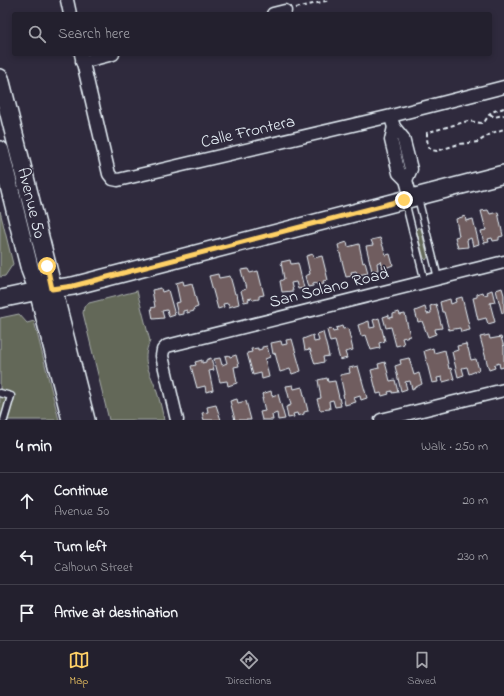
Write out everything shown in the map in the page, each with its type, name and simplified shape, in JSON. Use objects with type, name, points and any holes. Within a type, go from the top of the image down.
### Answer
[{"type":"main road","name":"Avenue 50","points":[[0,78],[71,420]]},
{"type":"main road","name":"Avenue 50","points":[[0,150],[30,270],[60,312],[86,420]]},
{"type":"main road","points":[[0,299],[73,286],[504,174]]},
{"type":"street","points":[[67,0],[70,12]]},
{"type":"street","points":[[82,58],[98,56]]},
{"type":"street","name":"Calle Frontera","points":[[82,58],[109,174],[113,179],[118,180],[392,122],[504,87]]},
{"type":"street","points":[[392,122],[390,140],[399,173],[406,180],[411,198]]},
{"type":"street","name":"San Solano Road","points":[[178,420],[163,363],[163,350],[167,346],[504,262]]},
{"type":"street","points":[[381,420],[504,390]]},
{"type":"lane","points":[[411,198],[438,278]]},
{"type":"lane","points":[[411,198],[425,282]]},
{"type":"lane","points":[[0,393],[10,396],[3,411],[4,420]]},
{"type":"path","points":[[283,12],[330,0]]},
{"type":"path","points":[[504,108],[490,114],[485,121],[481,123],[468,121],[427,133],[429,149],[437,151],[459,144],[478,142],[492,133],[504,129]]},
{"type":"path","points":[[490,114],[494,117],[504,115]]},
{"type":"green space","points":[[0,211],[13,264],[5,276],[0,277]]},
{"type":"green space","points":[[418,227],[421,229],[428,257],[426,260],[424,258],[416,230]]},
{"type":"green space","points":[[137,291],[150,341],[147,349],[146,362],[155,385],[164,420],[109,420],[83,313],[84,307],[89,303]]},
{"type":"green space","points":[[19,314],[27,323],[34,321],[59,420],[0,420],[0,318]]},
{"type":"building","points":[[488,210],[490,214],[498,212],[503,236],[499,237],[499,240],[493,241],[492,238],[488,239],[489,242],[484,243],[481,231],[486,230],[481,211]]},
{"type":"building","points":[[465,216],[466,221],[473,219],[479,244],[473,246],[471,238],[467,240],[468,247],[458,248],[455,237],[459,236],[456,219]]},
{"type":"building","points":[[380,238],[386,255],[390,254],[393,265],[383,269],[381,261],[377,263],[378,270],[372,271],[366,246],[373,245],[371,240]]},
{"type":"building","points":[[347,242],[348,247],[359,244],[363,263],[365,262],[368,273],[358,275],[356,271],[351,272],[352,276],[346,277],[338,245]]},
{"type":"building","points":[[313,254],[314,258],[322,256],[328,280],[323,281],[324,284],[317,285],[317,283],[308,287],[305,276],[310,274],[306,256]]},
{"type":"building","points":[[290,260],[291,264],[298,263],[304,288],[298,289],[296,282],[291,283],[293,291],[282,292],[280,281],[284,279],[281,262]]},
{"type":"building","points":[[248,269],[250,273],[258,271],[264,295],[259,296],[259,299],[253,300],[252,298],[248,299],[249,301],[244,302],[241,291],[246,289],[241,270]]},
{"type":"building","points":[[218,274],[219,278],[230,276],[239,304],[229,307],[228,303],[223,304],[224,307],[218,309],[209,276]]},
{"type":"building","points":[[183,281],[184,285],[192,283],[198,307],[193,309],[194,311],[187,313],[187,310],[183,311],[183,314],[178,315],[175,303],[180,302],[176,283]]},
{"type":"building","points":[[161,288],[162,292],[168,290],[175,315],[169,317],[167,310],[162,311],[164,318],[153,319],[151,308],[155,307],[152,290]]},
{"type":"building","points":[[502,288],[504,295],[504,313],[502,313],[496,290]]},
{"type":"building","points":[[492,290],[495,302],[490,303],[495,322],[488,324],[486,318],[478,320],[473,298],[477,297],[477,294],[483,292],[484,295],[488,294],[487,292]]},
{"type":"building","points":[[462,297],[470,330],[461,332],[460,328],[449,330],[440,302],[450,299],[451,304],[456,302],[455,299]]},
{"type":"building","points":[[436,304],[442,328],[435,329],[436,334],[428,337],[422,321],[418,322],[415,311],[425,307],[427,314],[431,313],[430,306]]},
{"type":"building","points":[[399,312],[400,315],[405,314],[410,336],[402,338],[404,344],[396,346],[391,327],[386,328],[383,317],[389,315],[389,318],[393,317],[393,314]]},
{"type":"building","points":[[379,318],[385,341],[379,343],[380,348],[371,350],[366,335],[361,336],[358,325],[369,321],[370,328],[375,327],[373,320]]},
{"type":"building","points":[[342,326],[343,329],[348,328],[353,350],[345,352],[347,358],[340,360],[335,341],[330,342],[327,330],[332,329],[333,332],[337,331],[336,328]]},
{"type":"building","points":[[323,332],[329,356],[323,357],[324,362],[315,364],[310,349],[305,350],[303,339],[313,335],[314,342],[319,341],[317,334]]},
{"type":"building","points":[[489,335],[490,339],[501,337],[504,347],[504,367],[500,368],[499,363],[494,365],[495,368],[489,370],[480,337]]},
{"type":"building","points":[[292,339],[301,371],[292,374],[290,369],[280,372],[275,353],[273,354],[271,343],[281,341],[282,345],[287,344],[286,340]]},
{"type":"building","points":[[466,344],[471,360],[476,359],[479,370],[469,374],[467,367],[462,368],[464,375],[458,377],[452,352],[458,350],[457,346]]},
{"type":"building","points":[[267,346],[270,357],[265,359],[269,377],[262,379],[261,373],[253,375],[247,353],[252,352],[251,349],[258,348],[258,350]]},
{"type":"building","points":[[433,348],[434,353],[445,350],[449,369],[451,368],[454,379],[443,382],[442,377],[437,378],[438,382],[432,383],[424,351]]},
{"type":"building","points":[[229,355],[230,357],[236,355],[239,366],[234,367],[237,383],[228,386],[227,381],[220,382],[214,359],[220,358],[222,365],[227,363],[225,356]]},
{"type":"building","points":[[211,358],[214,370],[209,371],[213,390],[206,392],[205,386],[197,388],[191,366],[196,365],[195,362],[202,360],[202,363],[206,362],[206,360]]},
{"type":"building","points":[[409,358],[414,375],[419,373],[422,384],[412,389],[410,381],[405,382],[407,389],[401,391],[395,366],[401,364],[400,360]]},
{"type":"building","points":[[385,362],[390,381],[395,380],[398,392],[388,392],[389,394],[382,396],[381,393],[377,394],[371,370],[379,368],[378,364]]},
{"type":"building","points":[[358,366],[367,398],[361,400],[360,396],[354,398],[356,402],[345,405],[340,375],[350,373],[349,368]]},
{"type":"building","points":[[327,378],[328,382],[335,381],[341,406],[335,407],[333,400],[329,401],[330,409],[320,410],[317,399],[321,398],[318,380]]},
{"type":"building","points":[[293,385],[294,389],[302,387],[308,411],[298,416],[297,413],[293,414],[294,417],[288,418],[286,407],[291,405],[286,386]]},
{"type":"building","points":[[271,391],[272,396],[278,394],[285,419],[278,420],[277,413],[272,415],[273,420],[262,420],[260,412],[265,411],[262,394]]},
{"type":"building","points":[[237,399],[238,403],[246,401],[251,420],[235,420],[230,401]]},
{"type":"building","points":[[216,405],[221,420],[204,420],[202,413],[208,412],[207,407]]},
{"type":"route","points":[[47,266],[52,289],[73,286],[404,200]]}]
